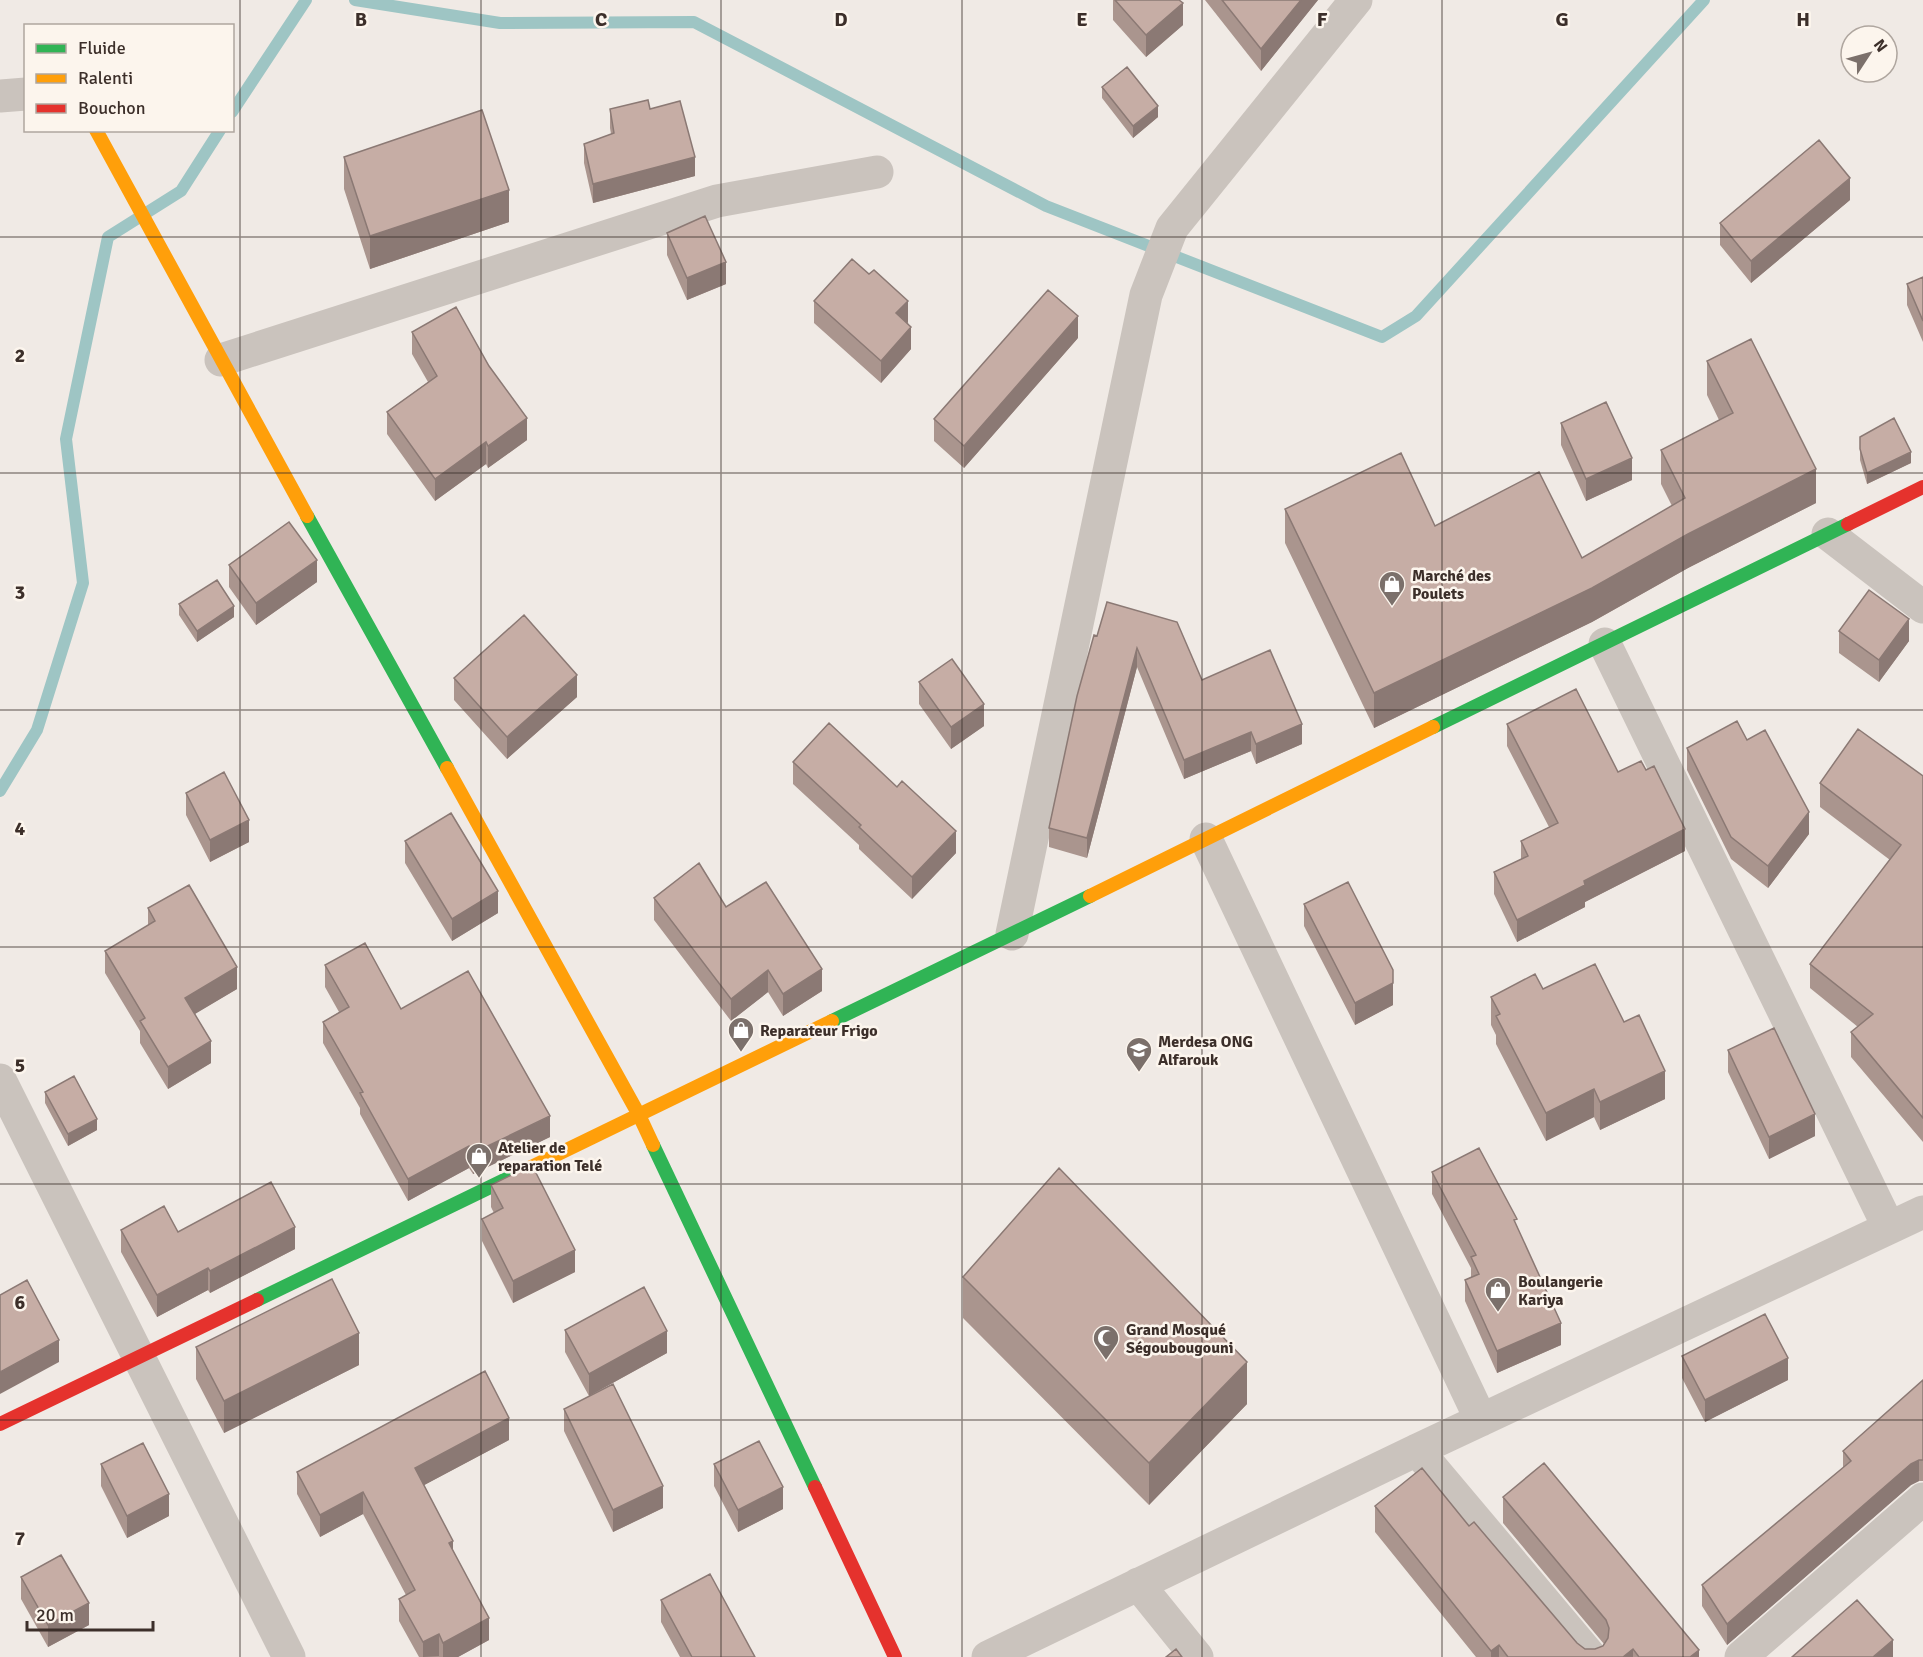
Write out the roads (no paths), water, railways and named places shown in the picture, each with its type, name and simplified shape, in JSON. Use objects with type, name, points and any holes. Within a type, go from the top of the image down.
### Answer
[{"type":"street","points":[[1012,934],[1146,295],[1172,228],[1356,0]]},
{"type":"street","points":[[0,96],[24,94]]},
{"type":"street","points":[[97,132],[639,1115],[895,1657]]},
{"type":"street","points":[[221,360],[717,201],[877,172]]},
{"type":"street","points":[[0,1424],[1012,934],[1923,487]]},
{"type":"street","points":[[1828,534],[1923,607]]},
{"type":"street","points":[[1605,644],[1889,1228]]},
{"type":"street","points":[[1206,839],[1481,1420]]},
{"type":"street","points":[[0,1080],[290,1657]]},
{"type":"street","points":[[988,1657],[1417,1450],[1923,1212]]},
{"type":"street","points":[[1417,1450],[1591,1657]]},
{"type":"street","points":[[1741,1657],[1923,1499]]},
{"type":"street","points":[[1138,1584],[1197,1657]]},
{"type":"waterway","points":[[234,109],[306,0]]},
{"type":"waterway","points":[[355,0],[500,23],[694,22],[1046,206],[1382,337],[1416,316],[1704,0]]},
{"type":"waterway","points":[[0,791],[37,730],[83,583],[66,439],[108,237],[181,191],[219,132]]},
{"type":"place","name":"Marché des Poulets","points":[[1392,607]]},
{"type":"place","name":"Reparateur Frigo","points":[[741,1053]]},
{"type":"place","name":"Merdesa ONG Alfarouk","points":[[1139,1073]]},
{"type":"place","name":"Atelier de reparation Telé","points":[[479,1179]]},
{"type":"place","name":"Boulangerie Kariya","points":[[1498,1313]]},
{"type":"place","name":"Grand Mosqué Ségoubougouni","points":[[1106,1361]]}]
